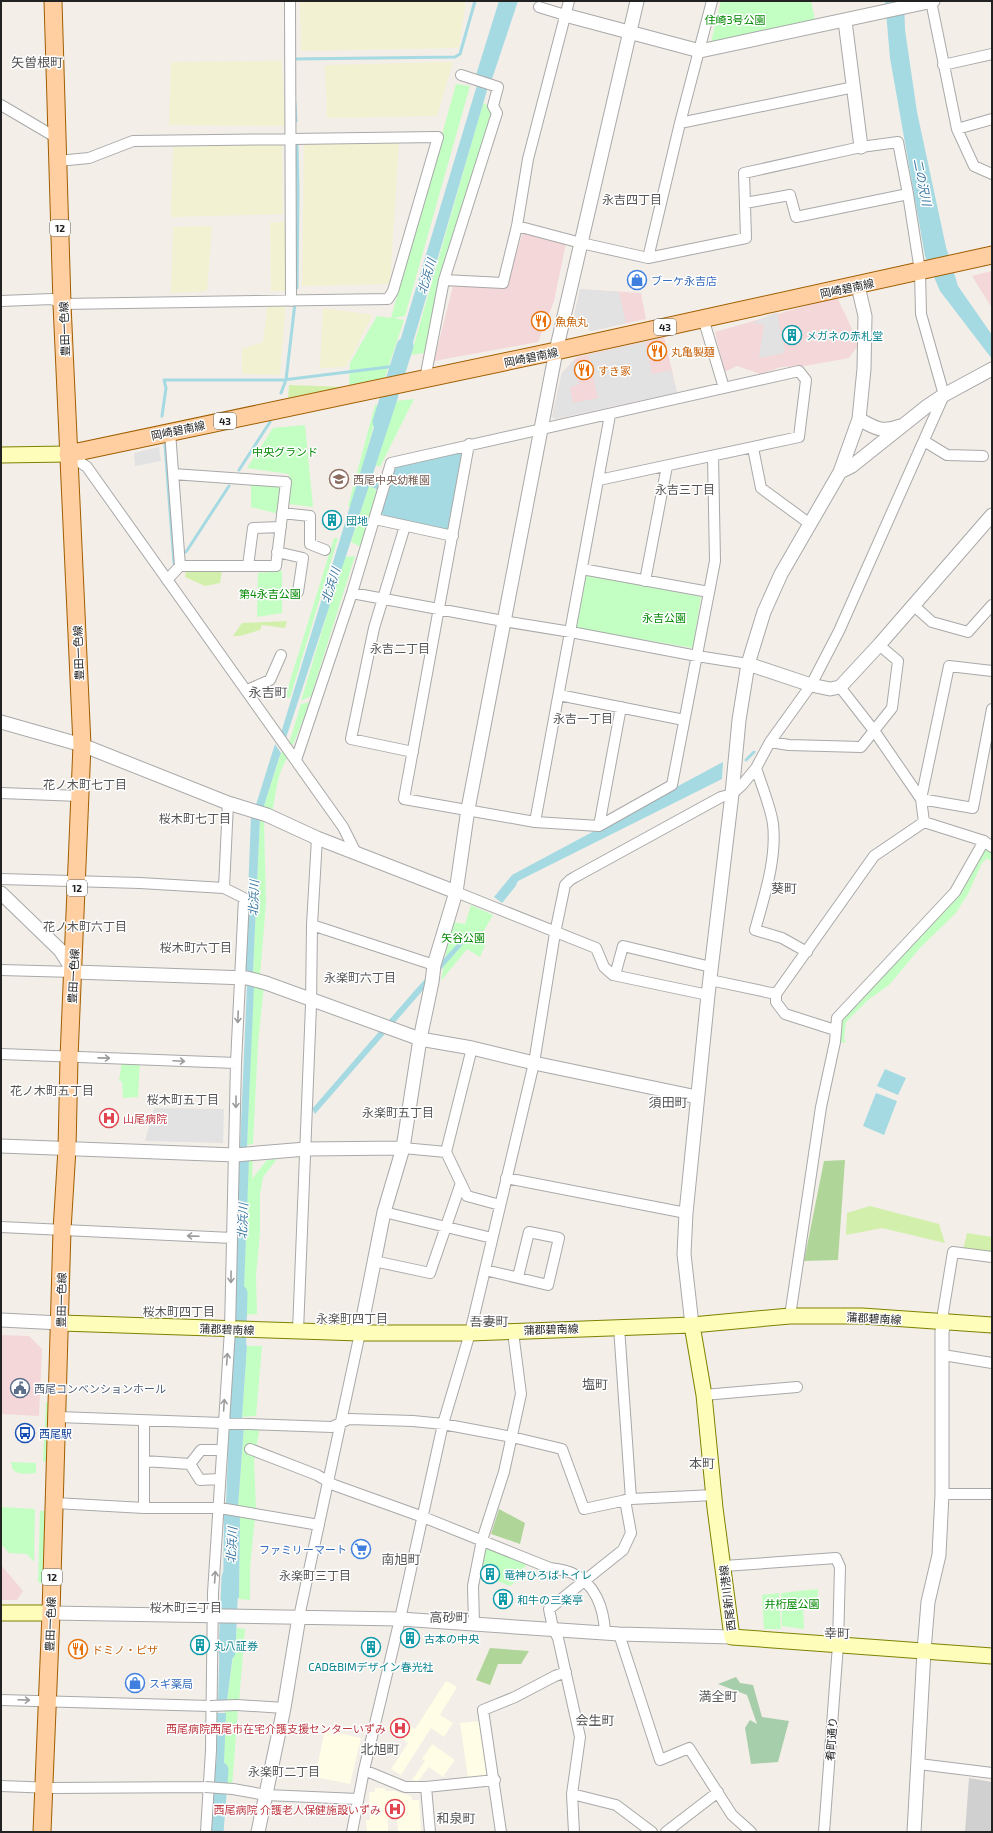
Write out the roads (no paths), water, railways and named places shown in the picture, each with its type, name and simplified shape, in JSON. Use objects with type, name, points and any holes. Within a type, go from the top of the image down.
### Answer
[{"type":"main road","name":"豊田一色線","points":[[42,1832],[58,1417],[62,1230],[67,1149],[69,1058],[74,972],[82,745],[62,304],[53,1]]},
{"type":"main road","name":"岡崎碧南線","points":[[68,454],[556,352],[703,318],[858,286],[992,255]]},
{"type":"main road","points":[[1,455],[68,454]]},
{"type":"main road","name":"蒲郡碧南線","points":[[61,1323],[232,1330],[360,1333],[470,1333],[692,1325],[790,1316],[862,1316],[992,1325]]},
{"type":"main road","name":"西尾新川港線","points":[[692,1325],[704,1394],[714,1496],[732,1637],[992,1656]]},
{"type":"main road","points":[[1,1613],[51,1613]]},
{"type":"street","points":[[290,1],[291,301]]},
{"type":"street","points":[[444,280],[503,283],[517,226],[528,159],[568,1]]},
{"type":"street","points":[[258,1832],[284,1708],[299,1617],[330,1481],[384,1212],[403,1148],[420,1039],[434,965],[456,892],[468,809],[556,352],[629,32],[638,1]]},
{"type":"street","points":[[648,258],[680,123],[712,1]]},
{"type":"street","points":[[539,6],[565,15],[700,51],[846,21],[932,1],[943,65],[957,129],[974,166],[992,174]]},
{"type":"street","points":[[846,21],[861,147]]},
{"type":"street","points":[[943,65],[992,54]]},
{"type":"street","points":[[418,380],[444,280],[497,113],[493,106],[498,87],[461,75]]},
{"type":"street","points":[[680,123],[854,87]]},
{"type":"street","points":[[1,105],[58,138]]},
{"type":"street","points":[[957,129],[992,119]]},
{"type":"street","points":[[1,301],[52,299],[62,304],[388,299],[393,291],[438,136],[133,141],[89,158],[58,161]]},
{"type":"street","points":[[352,1832],[364,1770],[400,1619],[443,1424],[470,1333],[534,1063],[555,933],[566,885],[570,880],[721,798],[732,794],[742,785],[756,768],[770,742],[811,685],[839,631],[944,395],[921,314],[920,271],[898,142],[861,147],[744,173],[746,238],[648,258],[581,243],[517,226]]},
{"type":"street","points":[[745,203],[790,195],[796,217],[908,194]]},
{"type":"street","points":[[692,1325],[685,1266],[686,1214],[697,1096],[732,794],[739,720],[748,664],[764,612],[781,574],[840,472],[859,419],[864,369],[865,316],[858,286]]},
{"type":"street","points":[[703,318],[724,388]]},
{"type":"street","points":[[840,472],[852,466],[944,395],[992,369]]},
{"type":"street","points":[[296,760],[352,593],[391,463],[469,444],[610,415],[799,371],[806,380],[799,437],[599,480]]},
{"type":"street","points":[[535,822],[610,415]]},
{"type":"street","points":[[859,419],[882,429],[891,430],[904,425]]},
{"type":"street","points":[[170,432],[180,566]]},
{"type":"street","points":[[924,441],[947,455],[983,456]]},
{"type":"street","points":[[469,444],[404,799],[468,809],[535,822],[599,826],[672,785],[715,561],[713,456]]},
{"type":"street","points":[[753,448],[761,488],[810,524]]},
{"type":"street","points":[[68,454],[87,467],[343,826],[356,853]]},
{"type":"street","points":[[644,581],[667,466]]},
{"type":"street","points":[[167,580],[180,566],[276,566],[286,482],[173,474]]},
{"type":"street","points":[[282,513],[310,516],[310,544],[325,550]]},
{"type":"street","points":[[352,593],[503,622],[570,632],[748,664],[811,685],[830,689],[840,687],[879,645],[992,514]]},
{"type":"street","points":[[375,520],[453,536]]},
{"type":"street","points":[[405,526],[374,628],[351,739],[412,752]]},
{"type":"street","points":[[248,566],[253,528],[281,527]]},
{"type":"street","points":[[278,552],[303,558],[298,592]]},
{"type":"street","points":[[582,569],[709,592]]},
{"type":"street","points":[[913,605],[932,622],[968,632],[992,605]]},
{"type":"street","points":[[770,742],[789,745],[861,747],[892,708],[898,660],[879,645]]},
{"type":"street","points":[[247,690],[270,680],[281,655]]},
{"type":"street","points":[[924,822],[921,799],[949,666],[992,671]]},
{"type":"street","points":[[840,687],[921,799],[973,808],[992,709]]},
{"type":"street","points":[[558,695],[684,720]]},
{"type":"street","points":[[599,826],[621,707]]},
{"type":"street","points":[[1,722],[82,745],[228,803],[250,809],[278,820],[317,838],[596,948],[604,967],[616,975],[708,995]]},
{"type":"street","points":[[756,768],[773,824],[772,856],[764,897],[755,930],[782,938],[807,952]]},
{"type":"street","points":[[1,793],[80,796]]},
{"type":"street","points":[[224,888],[228,803]]},
{"type":"street","points":[[835,1030],[785,1014],[776,1002],[776,994],[874,856],[924,822]]},
{"type":"street","points":[[790,1316],[821,1107],[835,1042],[837,1018],[955,892],[988,844],[924,822]]},
{"type":"street","points":[[298,1331],[306,1149],[312,925],[317,838]]},
{"type":"street","points":[[1,879],[224,888],[244,898],[243,978],[236,1063],[242,1154],[232,1238],[232,1330],[223,1424],[220,1508],[213,1593],[217,1616],[212,1750],[206,1832]]},
{"type":"street","points":[[1,893],[60,950],[74,972]]},
{"type":"street","points":[[312,925],[434,965]]},
{"type":"street","points":[[616,975],[623,946],[776,994]]},
{"type":"street","points":[[1,970],[243,978],[266,982],[311,1000],[386,1025],[420,1039],[472,1048],[534,1063],[697,1096]]},
{"type":"street","points":[[472,1048],[446,1152],[467,1196],[500,1204]]},
{"type":"street","points":[[1,1054],[69,1058],[236,1063]]},
{"type":"street","points":[[1,1146],[242,1154],[306,1149],[403,1148],[446,1152]]},
{"type":"street","points":[[506,1178],[686,1214]]},
{"type":"street","points":[[374,1261],[430,1273],[461,1183]]},
{"type":"street","points":[[384,1212],[492,1238]]},
{"type":"street","points":[[1,1227],[232,1238]]},
{"type":"street","points":[[485,1270],[518,1278],[548,1284],[559,1238],[529,1232],[518,1278]]},
{"type":"street","points":[[914,1832],[928,1602],[938,1555],[942,1494],[942,1331],[945,1322],[943,1313],[953,1252],[992,1257]]},
{"type":"street","points":[[1,1320],[61,1323]]},
{"type":"street","points":[[574,1832],[572,1794],[580,1737],[558,1638],[549,1609],[623,1550],[628,1542],[630,1533],[619,1327]]},
{"type":"street","points":[[474,1624],[473,1586],[482,1540],[504,1472],[521,1394],[514,1340],[515,1331]]},
{"type":"street","points":[[943,1355],[992,1363]]},
{"type":"street","points":[[704,1394],[797,1387]]},
{"type":"street","points":[[58,1417],[332,1427],[349,1419],[443,1424],[512,1437],[562,1449],[584,1509],[628,1499],[714,1496]]},
{"type":"street","points":[[144,1421],[144,1508]]},
{"type":"street","points":[[250,1449],[330,1481],[334,1485],[423,1517],[550,1568],[570,1572],[585,1580],[597,1597],[601,1607],[605,1632]]},
{"type":"street","points":[[190,1464],[201,1450],[222,1450]]},
{"type":"street","points":[[144,1461],[190,1464]]},
{"type":"street","points":[[190,1464],[200,1480],[220,1479]]},
{"type":"street","points":[[942,1494],[992,1494]]},
{"type":"street","points":[[55,1503],[144,1508],[220,1508],[319,1525]]},
{"type":"street","name":"肴町通り","points":[[724,1566],[836,1558],[840,1567],[838,1645],[824,1832]]},
{"type":"street","points":[[51,1613],[400,1619],[554,1628],[619,1634],[732,1637]]},
{"type":"street","points":[[619,1634],[660,1760],[689,1748],[732,1815],[751,1832]]},
{"type":"street","points":[[501,1832],[495,1780],[483,1710],[514,1698],[555,1676],[566,1672]]},
{"type":"street","points":[[1,1700],[210,1706],[237,1705],[284,1708]]},
{"type":"street","points":[[919,1764],[992,1773]]},
{"type":"street","points":[[364,1770],[405,1787],[426,1787],[495,1780]]},
{"type":"street","points":[[1,1786],[205,1787],[233,1789],[266,1794],[358,1799]]},
{"type":"street","points":[[426,1787],[430,1832]]},
{"type":"street","points":[[666,1832],[718,1792]]},
{"type":"street","points":[[572,1794],[616,1806],[652,1832]]},
{"type":"water","points":[[499,1],[518,1],[492,79],[476,75]]},
{"type":"water","name":"二の沢川","points":[[885,1],[904,1],[905,30],[917,112],[946,247],[958,286],[992,335],[992,359],[940,291],[925,256],[890,58]]},
{"type":"water","name":"北浜川","points":[[477,85],[488,87],[406,366],[391,371]]},
{"type":"water","points":[[398,397],[372,477],[388,483],[393,464],[467,447],[451,531],[379,517],[385,493],[369,486],[285,741],[281,733],[382,401]]},
{"type":"water","points":[[275,744],[281,753],[263,809],[255,808]]},
{"type":"water","points":[[723,762],[722,779],[518,881],[502,903],[494,897],[512,875]]},
{"type":"water","name":"北浜川","points":[[251,816],[260,818],[253,972],[245,970]]},
{"type":"water","points":[[461,940],[465,942],[315,1114],[312,1109],[416,989]]},
{"type":"water","points":[[247,984],[254,986],[247,1147],[240,1147]]},
{"type":"water","points":[[885,1069],[906,1078],[898,1095],[877,1086]]},
{"type":"water","points":[[876,1093],[897,1101],[884,1135],[863,1126]]},
{"type":"water","name":"北浜川","points":[[249,1159],[243,1315],[233,1314],[238,1160]]},
{"type":"water","points":[[232,1343],[247,1345],[242,1418],[228,1418]]},
{"type":"water","name":"北浜川","points":[[244,1425],[238,1507],[226,1505],[229,1426]]},
{"type":"water","name":"北浜川","points":[[224,1514],[240,1516],[239,1598],[223,1601]]},
{"type":"water","points":[[220,1630],[236,1630],[227,1701],[218,1702]]},
{"type":"water","points":[[217,1713],[226,1713],[223,1787],[216,1786]]},
{"type":"water","points":[[213,1799],[224,1800],[223,1832],[211,1832]]},
{"type":"waterway","points":[[293,59],[455,57],[460,54],[475,1]]},
{"type":"waterway","points":[[295,103],[296,121]]},
{"type":"waterway","points":[[297,142],[297,288]]},
{"type":"waterway","points":[[281,393],[286,380],[295,303]]},
{"type":"waterway","name":"北浜川","points":[[381,422],[405,346]]},
{"type":"waterway","points":[[162,416],[166,388],[164,380],[283,380],[396,366]]},
{"type":"waterway","points":[[239,470],[270,422]]},
{"type":"waterway","points":[[165,445],[174,563]]},
{"type":"waterway","points":[[186,552],[229,486]]},
{"type":"waterway","points":[[746,760],[754,752]]},
{"type":"waterway","name":"北浜川","points":[[237,1366],[239,1293]]},
{"type":"waterway","name":"北浜川","points":[[227,1652],[230,1577]]},
{"type":"waterway","name":"北浜川","points":[[215,1832],[220,1770]]},
{"type":"place","name":"ブーケ永吉店","points":[[637,280]]},
{"type":"place","name":"魚魚丸","points":[[541,321]]},
{"type":"place","name":"メガネの赤札堂","points":[[792,335]]},
{"type":"place","name":"丸亀製麺","points":[[657,351]]},
{"type":"place","name":"すき家","points":[[584,370]]},
{"type":"place","name":"西尾中央幼稚園","points":[[339,479]]},
{"type":"place","name":"団地","points":[[332,520]]},
{"type":"place","name":"山尾病院","points":[[109,1118]]},
{"type":"place","name":"西尾コンベンションホール","points":[[20,1388]]},
{"type":"place","name":"西尾駅","points":[[25,1433]]},
{"type":"place","name":"ファミリーマート","points":[[361,1549]]},
{"type":"place","name":"竜神ひろばトイレ","points":[[490,1574]]},
{"type":"place","name":"和牛の三楽亭","points":[[503,1599]]},
{"type":"place","name":"古本の中央","points":[[410,1638]]},
{"type":"place","name":"丸八証券","points":[[200,1645]]},
{"type":"place","name":"CAD&BIMデザイン春光社","points":[[371,1647]]},
{"type":"place","name":"ドミノ・ピザ","points":[[78,1649]]},
{"type":"place","name":"スギ薬局","points":[[135,1683]]},
{"type":"place","name":"西尾病院西尾市在宅介護支援センターいずみ","points":[[400,1728]]},
{"type":"place","name":"西尾病院 介護老人保健施設いずみ","points":[[395,1809]]},
{"type":"district","name":"矢曽根町","points":[[37,62]]},
{"type":"district","name":"永吉四丁目","points":[[632,199]]},
{"type":"district","name":"永吉三丁目","points":[[685,489]]},
{"type":"district","name":"永吉二丁目","points":[[400,648]]},
{"type":"district","name":"永吉町","points":[[268,692]]},
{"type":"district","name":"永吉一丁目","points":[[583,718]]},
{"type":"district","name":"花ノ木町七丁目","points":[[85,784]]},
{"type":"district","name":"桜木町七丁目","points":[[195,818]]},
{"type":"district","name":"葵町","points":[[784,888]]},
{"type":"district","name":"花ノ木町六丁目","points":[[85,926]]},
{"type":"district","name":"桜木町六丁目","points":[[196,947]]},
{"type":"district","name":"永楽町六丁目","points":[[360,977]]},
{"type":"district","name":"花ノ木町五丁目","points":[[52,1090]]},
{"type":"district","name":"桜木町五丁目","points":[[183,1099]]},
{"type":"district","name":"須田町","points":[[668,1102]]},
{"type":"district","name":"永楽町五丁目","points":[[398,1112]]},
{"type":"district","name":"桜木町四丁目","points":[[179,1311]]},
{"type":"district","name":"永楽町四丁目","points":[[352,1318]]},
{"type":"district","name":"吾妻町","points":[[489,1321]]},
{"type":"district","name":"塩町","points":[[595,1384]]},
{"type":"district","name":"本町","points":[[702,1463]]},
{"type":"district","name":"南旭町","points":[[401,1559]]},
{"type":"district","name":"永楽町三丁目","points":[[315,1575]]},
{"type":"district","name":"桜木町三丁目","points":[[186,1607]]},
{"type":"district","name":"高砂町","points":[[449,1617]]},
{"type":"district","name":"幸町","points":[[837,1633]]},
{"type":"district","name":"満全町","points":[[718,1696]]},
{"type":"district","name":"会生町","points":[[595,1720]]},
{"type":"district","name":"北旭町","points":[[380,1749]]},
{"type":"district","name":"永楽町二丁目","points":[[284,1771]]},
{"type":"district","name":"和泉町","points":[[456,1818]]},
{"type":"park label","name":"住崎3号公園","points":[[735,19]]},
{"type":"park label","name":"中央グランド","points":[[285,451]]},
{"type":"park label","name":"第4永吉公園","points":[[270,593]]},
{"type":"park label","name":"永吉公園","points":[[664,617]]},
{"type":"park label","name":"矢谷公園","points":[[463,937]]},
{"type":"park label","name":"井桁屋公園","points":[[792,1603]]}]
